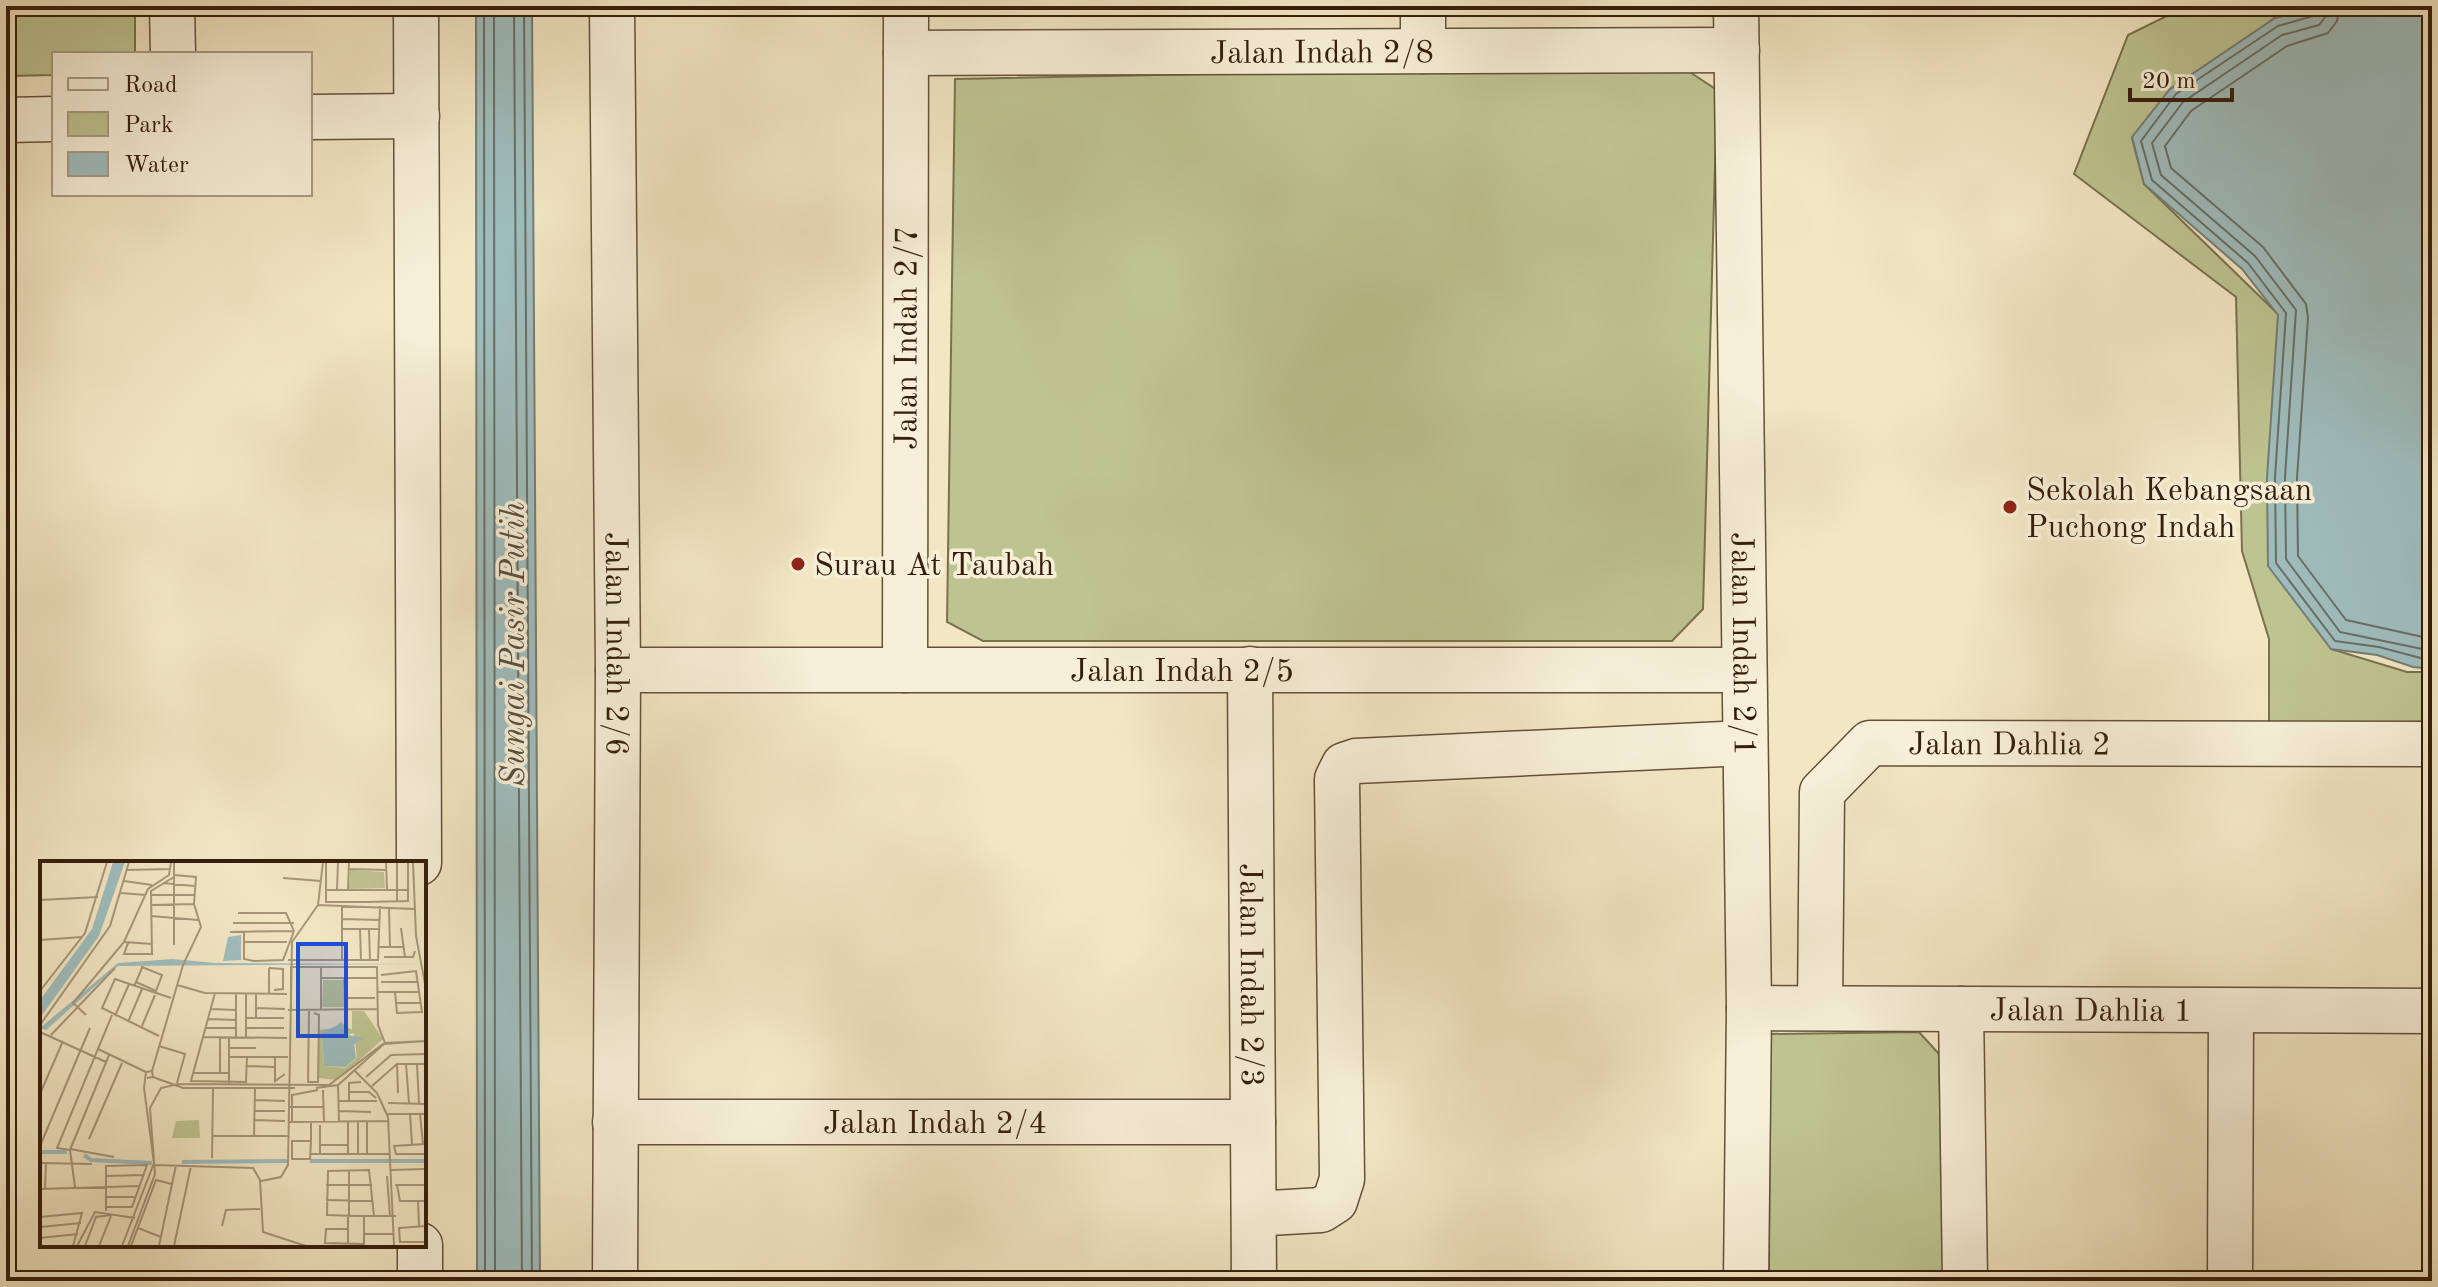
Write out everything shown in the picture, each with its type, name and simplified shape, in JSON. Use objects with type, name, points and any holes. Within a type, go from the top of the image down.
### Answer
[{"type":"street","points":[[172,6],[173,52]]},
{"type":"street","points":[[416,6],[419,861]]},
{"type":"street","name":"Jalan Indah 2/6","points":[[612,6],[618,670],[615,1281]]},
{"type":"street","name":"Jalan Indah 2/7","points":[[905,670],[906,6]]},
{"type":"street","points":[[1423,6],[1423,51]]},
{"type":"street","name":"Jalan Indah 2/1","points":[[1736,6],[1749,1008],[1746,1281]]},
{"type":"street","name":"Jalan Indah 2/8","points":[[906,53],[1737,50]]},
{"type":"street","points":[[312,117],[417,116]]},
{"type":"street","points":[[6,120],[52,119]]},
{"type":"street","name":"Jalan Indah 2/3","points":[[1250,669],[1254,1281]]},
{"type":"street","name":"Jalan Indah 2/5","points":[[618,670],[1744,670]]},
{"type":"street","points":[[1254,1214],[1321,1210],[1335,1201],[1342,1179],[1337,779],[1344,765],[1356,761],[1745,743]]},
{"type":"street","name":"Jalan Dahlia 2","points":[[1820,1008],[1822,792],[1870,743],[2432,744]]},
{"type":"street","name":"Jalan Dahlia 1","points":[[1749,1008],[2432,1011]]},
{"type":"street","points":[[1961,1009],[1965,1281]]},
{"type":"street","points":[[2230,1281],[2231,1011]]},
{"type":"street","name":"Jalan Indah 2/4","points":[[615,1122],[1253,1122]]},
{"type":"street","points":[[420,1247],[420,1281]]},
{"type":"green space","points":[[6,6],[135,6],[135,52],[52,52],[52,75],[6,76]]},
{"type":"green space","points":[[2187,6],[2325,6],[2274,18],[2132,138],[2144,184],[2279,315],[2331,649],[2407,672],[2432,672],[2432,724],[2269,725],[2269,639],[2242,551],[2236,297],[2074,174],[2128,35]]},
{"type":"green space","points":[[1679,65],[1717,90],[1703,609],[1672,641],[983,641],[947,622],[955,79]]},
{"type":"green space","points":[[1919,1032],[1939,1054],[1944,1281],[1769,1281],[1770,1034]]},
{"type":"water","name":"Sungai Pasir Putih","points":[[476,6],[532,6],[540,1281],[477,1281]]},
{"type":"water","points":[[2325,6],[2432,6],[2432,669],[2413,667],[2377,655],[2331,649],[2268,566],[2267,477],[2278,315],[2242,269],[2144,184],[2132,137],[2170,89],[2275,18]]},
{"type":"place","name":"Sekolah Kebangsaan Puchong Indah","points":[[2010,507]]},
{"type":"place","name":"Surau At Taubah","points":[[798,564]]}]
